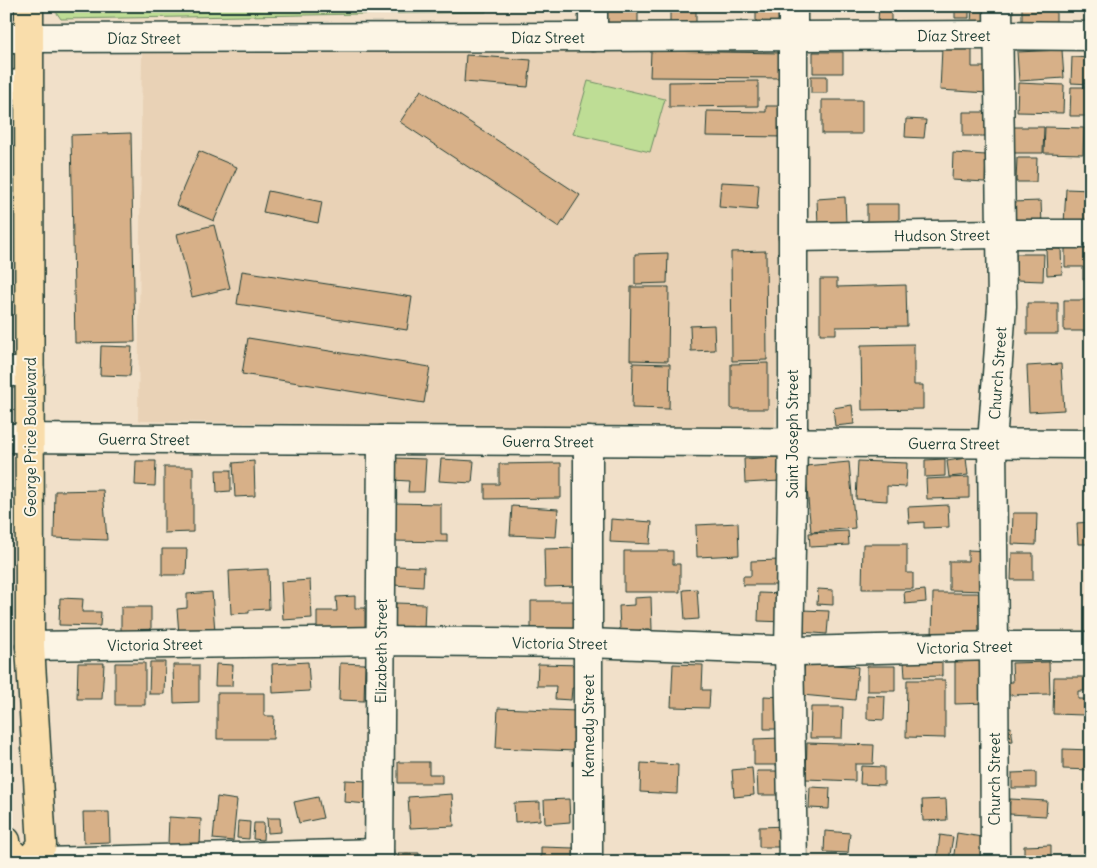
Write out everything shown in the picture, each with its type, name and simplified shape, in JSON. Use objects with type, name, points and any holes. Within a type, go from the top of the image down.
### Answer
[{"type":"highway","name":"George Price Boulevard","points":[[28,862],[42,845],[18,438],[17,38],[29,6]]},
{"type":"highway","points":[[6,841],[6,847],[20,862]]},
{"type":"street","points":[[593,6],[594,37]]},
{"type":"street","name":"Saint Joseph Street","points":[[793,6],[793,442],[789,651],[793,862]]},
{"type":"street","name":"Church Street","points":[[994,862],[992,443],[1002,306],[998,6]]},
{"type":"street","name":"Díaz Street","points":[[17,38],[1091,36]]},
{"type":"street","name":"Hudson Street","points":[[793,237],[1091,234]]},
{"type":"street","name":"Guerra Street","points":[[18,438],[1091,444]]},
{"type":"street","name":"Elizabeth Street","points":[[379,858],[382,440]]},
{"type":"street","name":"Kennedy Street","points":[[588,441],[588,862]]},
{"type":"street","name":"Victoria Street","points":[[30,646],[381,641],[588,643],[789,651],[994,646],[1091,646]]},
{"type":"street","points":[[45,862],[379,858]]},
{"type":"shaded area","points":[[787,45],[775,433],[138,421],[142,49]]},
{"type":"green space","points":[[52,6],[486,6],[486,12],[61,19]]},
{"type":"green space","points":[[588,81],[665,99],[650,152],[573,134]]},
{"type":"building","points":[[607,6],[638,6],[638,24],[607,25]]},
{"type":"building","points":[[670,6],[696,6],[696,24],[670,24]]},
{"type":"building","points":[[756,6],[784,6],[784,23],[756,23]]},
{"type":"building","points":[[869,6],[891,6],[891,22],[878,21],[879,7]]},
{"type":"building","points":[[955,6],[969,6],[969,18],[955,18]]},
{"type":"building","points":[[972,6],[992,6],[992,25],[971,25]]},
{"type":"building","points":[[1022,6],[1056,6],[1056,22],[1022,22]]},
{"type":"building","points":[[942,48],[972,49],[972,67],[989,67],[988,93],[940,90]]},
{"type":"building","points":[[1062,50],[1064,78],[1019,81],[1017,52]]},
{"type":"building","points":[[651,51],[785,53],[785,78],[650,77]]},
{"type":"building","points":[[813,52],[843,52],[843,73],[813,73]]},
{"type":"building","points":[[466,55],[531,60],[528,87],[464,82]]},
{"type":"building","points":[[1072,57],[1091,58],[1091,84],[1071,83]]},
{"type":"building","points":[[811,76],[827,76],[827,93],[811,93]]},
{"type":"building","points":[[758,81],[758,106],[669,107],[669,82]]},
{"type":"building","points":[[1018,83],[1064,85],[1063,113],[1017,112]]},
{"type":"building","points":[[1071,87],[1091,87],[1091,116],[1070,116]]},
{"type":"building","points":[[421,90],[580,195],[559,227],[400,122]]},
{"type":"building","points":[[822,100],[862,100],[862,134],[822,134]]},
{"type":"building","points":[[766,106],[786,106],[786,137],[706,136],[707,111],[766,112]]},
{"type":"building","points":[[963,112],[995,112],[994,136],[963,136]]},
{"type":"building","points":[[906,119],[926,120],[924,138],[905,137]]},
{"type":"building","points":[[1013,127],[1044,127],[1043,153],[1012,153]]},
{"type":"building","points":[[1045,127],[1084,128],[1083,154],[1044,153]]},
{"type":"building","points":[[131,133],[135,342],[75,343],[71,135]]},
{"type":"building","points":[[199,151],[237,167],[214,221],[176,205]]},
{"type":"building","points":[[953,153],[986,155],[985,182],[952,180]]},
{"type":"building","points":[[1017,158],[1037,158],[1036,182],[1016,182]]},
{"type":"building","points":[[721,182],[759,184],[757,210],[719,207]]},
{"type":"building","points":[[1066,189],[1091,190],[1091,225],[1064,224]]},
{"type":"building","points":[[268,191],[322,202],[318,223],[263,212]]},
{"type":"building","points":[[845,197],[846,224],[818,226],[817,199]]},
{"type":"building","points":[[1041,201],[1042,226],[1013,226],[1012,202]]},
{"type":"building","points":[[867,204],[899,204],[899,225],[867,225]]},
{"type":"building","points":[[214,225],[230,288],[192,297],[177,234]]},
{"type":"building","points":[[1091,242],[1091,279],[1083,279],[1083,267],[1065,267],[1065,243]]},
{"type":"building","points":[[1046,249],[1061,249],[1062,274],[1047,275]]},
{"type":"building","points":[[766,251],[767,360],[732,361],[731,252]]},
{"type":"building","points":[[668,253],[667,283],[635,284],[635,254]]},
{"type":"building","points":[[1016,254],[1044,254],[1043,281],[1016,280]]},
{"type":"building","points":[[242,271],[412,297],[407,330],[237,304]]},
{"type":"building","points":[[820,279],[837,279],[837,287],[906,285],[907,326],[836,327],[836,334],[820,334]]},
{"type":"building","points":[[631,287],[669,287],[668,361],[630,360]]},
{"type":"building","points":[[1064,300],[1086,300],[1087,331],[1064,331]]},
{"type":"building","points":[[1027,303],[1058,303],[1058,334],[1027,334]]},
{"type":"building","points":[[714,325],[715,350],[691,351],[690,326]]},
{"type":"building","points":[[248,338],[430,367],[424,403],[242,374]]},
{"type":"building","points":[[914,344],[914,385],[923,385],[923,409],[862,410],[861,345]]},
{"type":"building","points":[[101,346],[132,347],[130,376],[100,375]]},
{"type":"building","points":[[633,363],[670,364],[669,409],[632,408]]},
{"type":"building","points":[[768,363],[768,409],[731,409],[731,364]]},
{"type":"building","points":[[1061,364],[1064,410],[1029,412],[1027,366]]},
{"type":"building","points":[[852,405],[854,424],[835,426],[833,408]]},
{"type":"building","points":[[779,457],[780,481],[745,483],[744,459]]},
{"type":"building","points":[[393,458],[426,459],[424,492],[408,492],[409,481],[392,480]]},
{"type":"building","points":[[966,458],[968,475],[949,477],[947,461]]},
{"type":"building","points":[[441,459],[474,461],[472,483],[439,481]]},
{"type":"building","points":[[945,459],[945,476],[925,477],[925,460]]},
{"type":"building","points":[[136,461],[156,461],[155,486],[135,485]]},
{"type":"building","points":[[254,461],[255,496],[235,497],[233,463]]},
{"type":"building","points":[[858,461],[907,463],[906,487],[887,486],[887,501],[856,499]]},
{"type":"building","points":[[849,462],[855,528],[811,532],[805,466]]},
{"type":"building","points":[[561,463],[561,498],[485,499],[485,484],[499,484],[499,464]]},
{"type":"building","points":[[164,467],[193,467],[193,532],[164,533]]},
{"type":"building","points":[[216,470],[231,470],[231,491],[217,492]]},
{"type":"building","points":[[969,477],[969,498],[927,499],[926,479]]},
{"type":"building","points":[[103,490],[107,540],[54,538],[55,491]]},
{"type":"building","points":[[394,503],[441,504],[441,534],[447,534],[447,542],[393,541]]},
{"type":"building","points":[[948,505],[949,527],[924,528],[924,522],[909,523],[908,507]]},
{"type":"building","points":[[512,506],[558,509],[556,537],[510,535]]},
{"type":"building","points":[[1013,513],[1037,513],[1036,545],[1012,544]]},
{"type":"building","points":[[611,519],[652,522],[650,544],[610,542]]},
{"type":"building","points":[[1091,522],[1091,544],[1078,544],[1077,523]]},
{"type":"building","points":[[738,523],[739,555],[697,557],[696,525]]},
{"type":"building","points":[[848,531],[849,545],[810,547],[809,533]]},
{"type":"building","points":[[863,544],[907,544],[907,573],[913,573],[913,589],[862,589]]},
{"type":"building","points":[[577,548],[579,586],[545,587],[544,549]]},
{"type":"building","points":[[162,549],[187,549],[186,575],[162,575]]},
{"type":"building","points":[[968,550],[990,551],[989,591],[949,590],[949,561],[968,561]]},
{"type":"building","points":[[624,551],[673,551],[673,564],[680,564],[680,592],[624,592]]},
{"type":"building","points":[[1012,553],[1033,553],[1033,580],[1011,580]]},
{"type":"building","points":[[779,560],[779,585],[743,585],[743,576],[751,576],[751,561]]},
{"type":"building","points":[[395,566],[424,567],[423,587],[394,585]]},
{"type":"building","points":[[268,569],[269,609],[249,610],[249,613],[231,614],[229,571]]},
{"type":"building","points":[[310,580],[312,618],[283,620],[281,582]]},
{"type":"building","points":[[697,589],[699,619],[685,620],[683,590]]},
{"type":"building","points":[[818,589],[833,590],[833,605],[817,604]]},
{"type":"building","points":[[925,590],[926,602],[905,604],[904,592]]},
{"type":"building","points":[[212,592],[215,632],[179,634],[177,609],[187,608],[187,594]]},
{"type":"building","points":[[759,593],[786,594],[785,622],[758,621]]},
{"type":"building","points":[[933,593],[990,593],[990,637],[932,637]]},
{"type":"building","points":[[355,596],[355,608],[365,608],[365,632],[317,632],[317,611],[337,611],[336,597]]},
{"type":"building","points":[[651,597],[652,630],[620,631],[619,606],[634,605],[634,598]]},
{"type":"building","points":[[60,598],[83,599],[82,612],[101,612],[100,626],[59,625]]},
{"type":"building","points":[[531,601],[577,601],[577,632],[531,632]]},
{"type":"building","points":[[396,603],[425,604],[424,631],[394,630]]},
{"type":"building","points":[[121,607],[151,607],[151,630],[121,631]]},
{"type":"building","points":[[802,610],[829,611],[827,634],[801,632]]},
{"type":"building","points":[[942,657],[942,676],[905,677],[904,662]]},
{"type":"building","points":[[955,661],[987,661],[987,703],[955,704]]},
{"type":"building","points":[[150,662],[165,662],[164,694],[149,694]]},
{"type":"building","points":[[308,662],[310,691],[273,693],[272,664]]},
{"type":"building","points":[[805,662],[858,667],[855,700],[802,695]]},
{"type":"building","points":[[1049,662],[1050,694],[1008,695],[1008,682],[1013,682],[1012,663]]},
{"type":"building","points":[[78,663],[104,663],[102,699],[77,699]]},
{"type":"building","points":[[115,663],[145,663],[145,705],[115,705]]},
{"type":"building","points":[[340,663],[365,664],[364,701],[339,700]]},
{"type":"building","points":[[1088,663],[1091,663],[1091,693],[1088,693]]},
{"type":"building","points":[[216,664],[233,665],[232,686],[215,686]]},
{"type":"building","points":[[538,664],[583,665],[582,689],[572,688],[571,700],[555,699],[556,686],[537,686]]},
{"type":"building","points":[[673,664],[703,665],[702,690],[710,690],[709,708],[671,707]]},
{"type":"building","points":[[173,665],[199,665],[199,702],[174,703]]},
{"type":"building","points":[[867,666],[895,666],[895,691],[867,691]]},
{"type":"building","points":[[1054,677],[1084,677],[1084,691],[1078,691],[1078,699],[1084,699],[1084,715],[1053,714]]},
{"type":"building","points":[[907,680],[945,680],[945,738],[906,737]]},
{"type":"building","points":[[217,693],[264,693],[264,716],[274,716],[273,739],[217,739]]},
{"type":"building","points":[[867,695],[885,696],[884,720],[867,719]]},
{"type":"building","points":[[764,696],[784,697],[784,729],[764,729]]},
{"type":"building","points":[[811,707],[843,707],[842,738],[810,738]]},
{"type":"building","points":[[498,708],[578,711],[576,751],[496,748]]},
{"type":"building","points":[[1011,727],[1013,741],[1004,742],[1003,728]]},
{"type":"building","points":[[782,738],[782,765],[754,765],[754,739]]},
{"type":"building","points":[[807,743],[874,745],[873,764],[855,764],[855,781],[806,779]]},
{"type":"building","points":[[1063,749],[1091,750],[1091,770],[1063,769]]},
{"type":"building","points":[[398,762],[429,762],[429,774],[442,774],[442,783],[398,783]]},
{"type":"building","points":[[641,763],[678,765],[677,794],[640,792]]},
{"type":"building","points":[[861,766],[884,767],[884,785],[860,784]]},
{"type":"building","points":[[752,768],[754,795],[734,797],[732,770]]},
{"type":"building","points":[[757,771],[784,771],[784,795],[758,795]]},
{"type":"building","points":[[1036,772],[1036,788],[1012,788],[1012,773]]},
{"type":"building","points":[[345,780],[369,781],[368,804],[344,802]]},
{"type":"building","points":[[810,787],[830,788],[829,809],[809,808]]},
{"type":"building","points":[[452,794],[454,826],[410,828],[408,797]]},
{"type":"building","points":[[217,797],[237,800],[233,841],[213,839]]},
{"type":"building","points":[[318,797],[323,818],[299,823],[294,802]]},
{"type":"building","points":[[569,799],[570,822],[545,824],[544,800]]},
{"type":"building","points":[[946,799],[947,820],[923,821],[922,800]]},
{"type":"building","points":[[1010,799],[1047,801],[1046,816],[1009,814]]},
{"type":"building","points":[[540,802],[540,820],[515,822],[514,803]]},
{"type":"building","points":[[83,812],[109,812],[110,842],[84,843]]},
{"type":"building","points":[[169,817],[201,819],[200,846],[168,844]]},
{"type":"building","points":[[267,818],[280,818],[281,832],[268,833]]},
{"type":"building","points":[[238,821],[250,822],[249,839],[237,838]]},
{"type":"building","points":[[254,823],[264,823],[263,840],[253,839]]},
{"type":"building","points":[[788,826],[787,847],[759,847],[759,827]]},
{"type":"building","points":[[825,831],[850,833],[848,853],[824,852]]},
{"type":"building","points":[[957,833],[994,839],[991,862],[953,861]]},
{"type":"building","points":[[940,835],[953,837],[949,860],[937,858]]},
{"type":"building","points":[[1051,845],[1051,861],[1024,862],[1024,846]]},
{"type":"building","points":[[541,847],[574,848],[574,862],[541,862]]},
{"type":"building","points":[[398,853],[419,853],[419,862],[398,862]]}]
